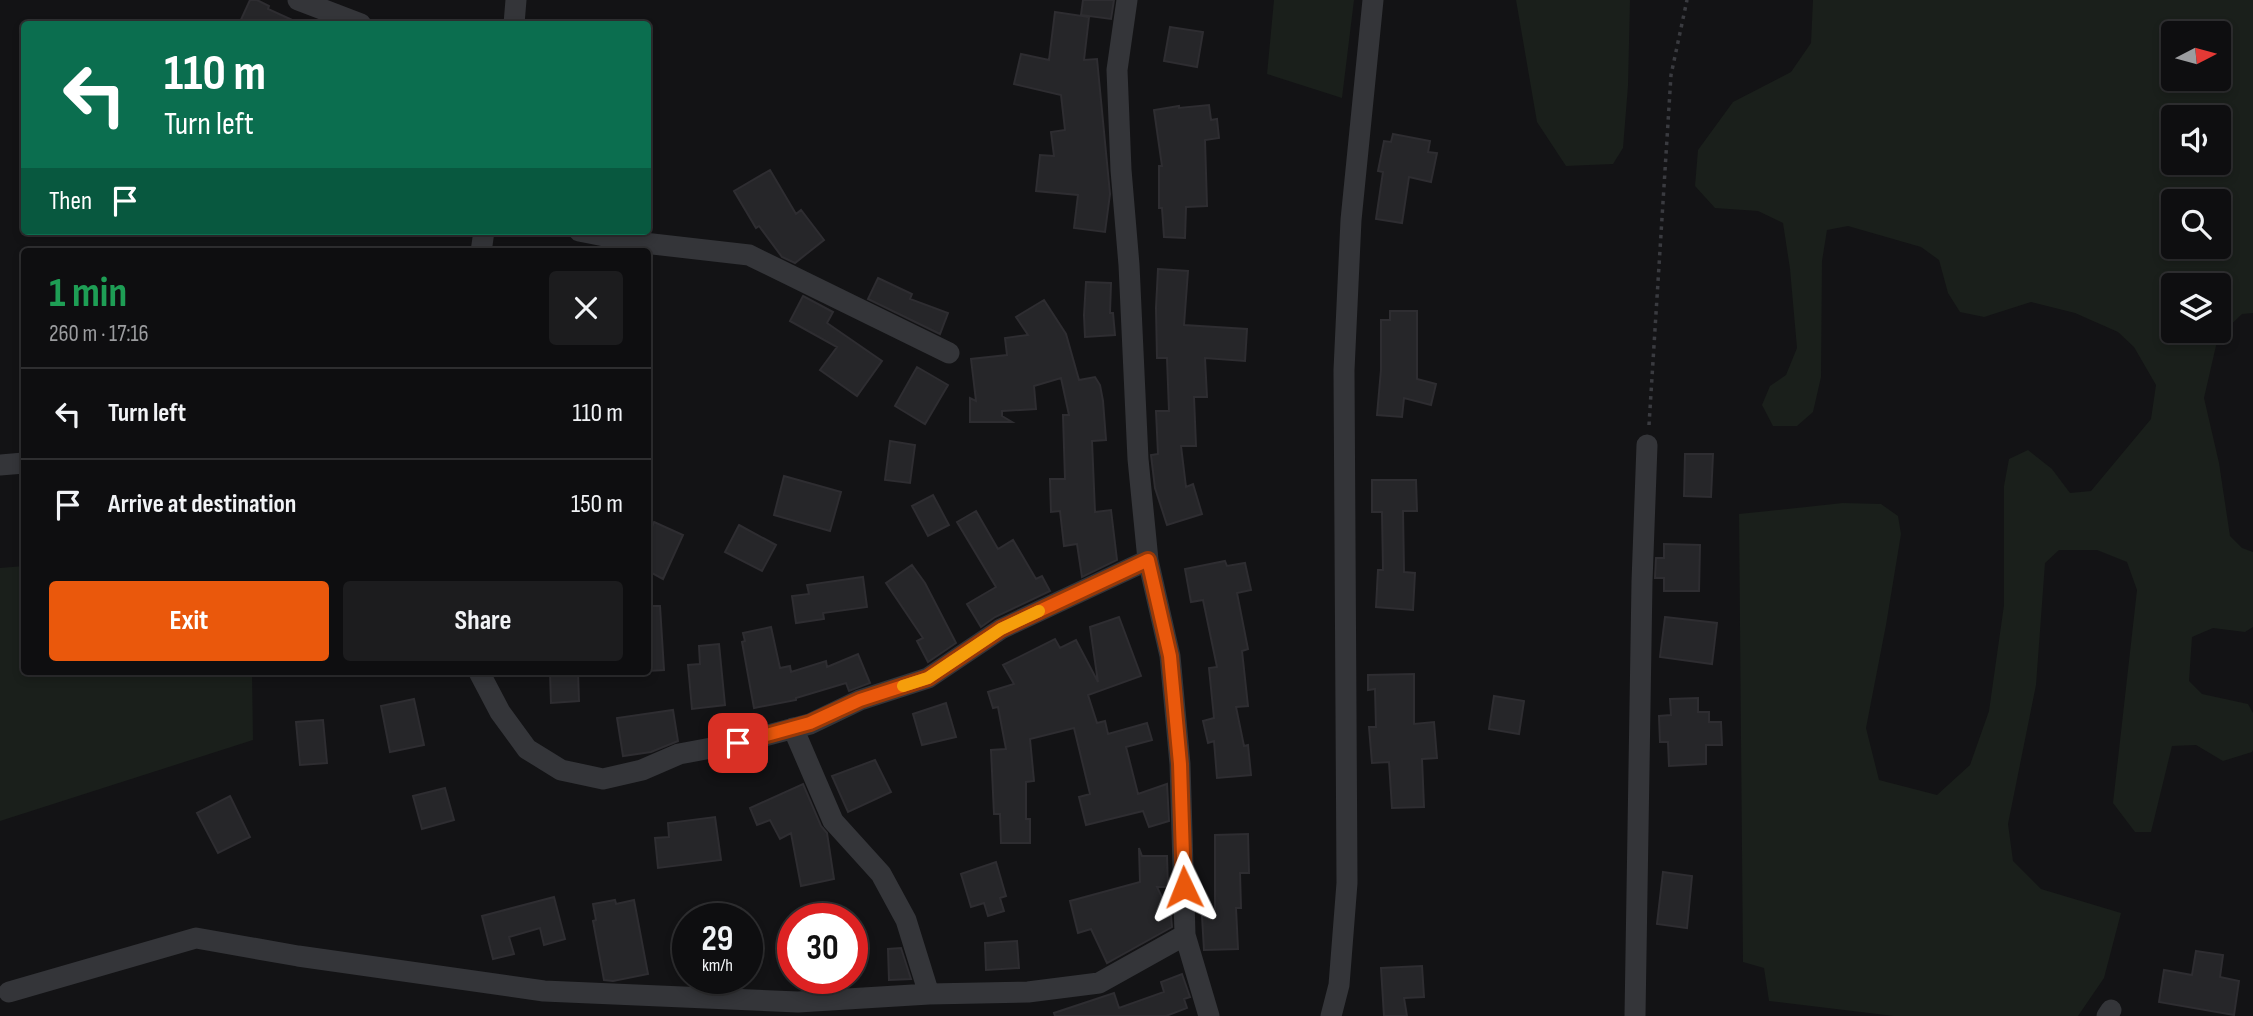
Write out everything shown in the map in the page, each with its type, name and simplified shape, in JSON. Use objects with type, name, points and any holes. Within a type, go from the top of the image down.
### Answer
[{"type":"street","points":[[298,0],[353,21]]},
{"type":"street","points":[[514,21],[516,0]]},
{"type":"street","points":[[1127,0],[1117,70],[1138,459],[1148,560],[1170,656],[1180,764],[1185,935],[1209,1016]]},
{"type":"street","points":[[1331,1016],[1339,985],[1347,883],[1344,370],[1351,220],[1373,0]]},
{"type":"street","points":[[599,235],[635,242],[749,255],[949,353]]},
{"type":"street","points":[[1635,1016],[1642,582],[1647,445]]},
{"type":"street","points":[[0,465],[21,463]]},
{"type":"street","points":[[481,675],[500,712],[527,749],[561,770],[603,779],[642,770],[679,754],[738,743],[810,723],[860,700],[928,678],[1001,629],[1148,560]]},
{"type":"street","points":[[793,728],[833,821],[881,874],[906,920],[929,994]]},
{"type":"street","points":[[9,992],[196,938],[298,956],[544,990],[798,1002],[929,994],[1028,992],[1099,983],[1185,935]]},
{"type":"path","points":[[1647,445],[1671,75],[1687,0]]},
{"type":"shaded area","points":[[1274,0],[1354,0],[1342,98],[1267,74]]},
{"type":"shaded area","points":[[1516,0],[1630,0],[1623,148],[1613,164],[1566,166],[1537,122]]},
{"type":"shaded area","points":[[1813,0],[2253,0],[2253,313],[2242,314],[2231,325],[2231,273],[2161,273],[2161,343],[2217,343],[2204,398],[2219,463],[2230,536],[2242,548],[2253,552],[2253,627],[2245,632],[2213,628],[2192,637],[2189,681],[2202,694],[2248,704],[2253,713],[2253,750],[2223,761],[2196,745],[2172,746],[2151,832],[2135,832],[2113,803],[2137,590],[2127,562],[2097,550],[2059,550],[2045,563],[2036,685],[2008,824],[2013,861],[2041,889],[2121,913],[2104,978],[2078,1016],[1894,1016],[1769,1001],[1764,968],[1743,962],[1739,514],[1843,503],[1881,504],[1898,516],[1901,534],[1866,728],[1879,780],[1937,795],[1970,765],[1989,711],[2004,605],[2004,486],[2009,459],[2028,450],[2052,469],[2070,493],[2091,491],[2151,419],[2156,385],[2134,347],[2118,332],[2075,313],[2031,302],[1984,317],[1960,312],[1948,293],[1939,260],[1921,247],[1848,226],[1827,230],[1822,261],[1821,377],[1813,412],[1797,426],[1773,426],[1762,405],[1770,386],[1786,375],[1797,348],[1783,223],[1758,211],[1715,208],[1695,186],[1698,150],[1733,102],[1791,72],[1811,43]]},
{"type":"shaded area","points":[[21,566],[21,675],[252,675],[253,740],[0,821],[0,568]]},
{"type":"building","points":[[250,0],[257,0],[269,6],[268,9],[294,21],[240,21]]},
{"type":"building","points":[[1083,0],[1114,0],[1111,19],[1081,15]]},
{"type":"building","points":[[1055,12],[1089,17],[1084,60],[1097,59],[1110,194],[1105,232],[1074,228],[1078,195],[1036,191],[1040,155],[1054,156],[1051,132],[1065,130],[1061,95],[1014,84],[1021,54],[1049,60]]},
{"type":"building","points":[[1170,27],[1203,32],[1197,67],[1164,61]]},
{"type":"building","points":[[1209,105],[1211,120],[1217,119],[1219,138],[1205,140],[1207,206],[1186,207],[1185,238],[1164,237],[1162,208],[1159,208],[1159,166],[1162,166],[1154,110]]},
{"type":"building","points":[[1393,134],[1430,141],[1428,152],[1437,153],[1431,182],[1409,177],[1402,223],[1376,219],[1383,172],[1378,171],[1384,141],[1391,142]]},
{"type":"building","points":[[770,170],[796,214],[801,210],[824,240],[795,263],[782,257],[759,226],[756,228],[734,191]]},
{"type":"building","points":[[1158,269],[1188,271],[1184,325],[1247,329],[1245,361],[1205,358],[1207,397],[1194,397],[1196,446],[1181,446],[1186,487],[1193,484],[1202,514],[1167,525],[1155,488],[1151,455],[1158,454],[1156,411],[1169,411],[1167,358],[1157,358]]},
{"type":"building","points":[[878,278],[912,294],[910,299],[948,313],[940,334],[868,299]]},
{"type":"building","points":[[1086,282],[1111,283],[1110,313],[1113,313],[1115,335],[1085,337]]},
{"type":"building","points":[[803,296],[833,312],[827,323],[882,361],[857,396],[820,370],[837,347],[790,321]]},
{"type":"building","points":[[1044,300],[1066,334],[1079,380],[1095,377],[1100,385],[1103,401],[1106,440],[1092,441],[1095,512],[1111,510],[1117,560],[1082,577],[1077,544],[1064,546],[1060,511],[1051,512],[1050,479],[1065,479],[1063,415],[1069,415],[1061,378],[1034,386],[1036,409],[1002,411],[1002,416],[1012,422],[970,422],[970,398],[976,401],[971,359],[1007,355],[1005,338],[1028,335],[1016,317]]},
{"type":"building","points":[[1390,311],[1417,311],[1417,379],[1436,384],[1431,405],[1404,398],[1402,417],[1377,415],[1381,370],[1381,320],[1390,320]]},
{"type":"building","points":[[917,367],[948,385],[925,424],[895,406]]},
{"type":"building","points":[[890,441],[915,445],[910,483],[885,480]]},
{"type":"building","points":[[1685,454],[1713,454],[1711,497],[1684,496]]},
{"type":"building","points":[[784,476],[841,492],[830,531],[774,515]]},
{"type":"building","points":[[1372,480],[1416,480],[1417,511],[1403,511],[1404,572],[1415,573],[1413,610],[1376,607],[1378,570],[1383,570],[1382,512],[1372,512]]},
{"type":"building","points":[[933,495],[949,525],[928,536],[912,506]]},
{"type":"building","points":[[976,511],[998,549],[1013,540],[1036,579],[1042,576],[1050,591],[995,617],[981,627],[967,604],[996,587],[957,522]]},
{"type":"building","points":[[654,522],[683,535],[663,579],[651,573],[651,530]]},
{"type":"building","points":[[739,525],[776,545],[762,571],[725,552]]},
{"type":"building","points":[[1664,544],[1700,545],[1699,591],[1664,591],[1664,578],[1655,578],[1656,558],[1664,558]]},
{"type":"building","points":[[1225,561],[1227,566],[1245,563],[1251,590],[1237,593],[1248,649],[1242,651],[1248,706],[1236,707],[1244,746],[1248,745],[1251,775],[1217,778],[1214,741],[1208,743],[1203,721],[1214,718],[1209,668],[1217,667],[1203,600],[1191,602],[1185,569]]},
{"type":"building","points":[[912,565],[925,583],[956,643],[928,662],[917,641],[923,638],[886,583]]},
{"type":"building","points":[[863,577],[867,607],[823,613],[824,619],[796,623],[792,596],[809,594],[807,585]]},
{"type":"building","points":[[651,606],[660,606],[664,670],[651,671]]},
{"type":"building","points":[[1119,617],[1141,676],[1088,695],[1097,723],[1105,721],[1108,734],[1147,723],[1152,740],[1126,747],[1138,794],[1167,784],[1169,821],[1149,827],[1143,811],[1086,825],[1079,797],[1090,794],[1074,728],[1030,739],[1034,781],[1026,782],[1026,819],[1030,819],[1030,843],[1001,843],[1000,814],[994,814],[991,750],[1006,749],[998,707],[993,708],[988,692],[1014,684],[1003,665],[1055,639],[1060,648],[1076,640],[1098,682],[1090,627]]},
{"type":"building","points":[[1665,617],[1717,623],[1712,664],[1660,657]]},
{"type":"building","points":[[771,627],[780,668],[790,666],[791,672],[826,661],[827,667],[858,654],[870,683],[849,691],[846,683],[796,700],[754,708],[742,642],[745,641],[743,633]]},
{"type":"building","points":[[719,644],[725,705],[692,709],[688,665],[700,664],[699,646]]},
{"type":"building","points":[[1414,674],[1414,724],[1434,722],[1437,758],[1422,759],[1424,807],[1392,808],[1389,762],[1372,763],[1369,727],[1376,727],[1375,689],[1368,690],[1368,675]]},
{"type":"building","points":[[550,675],[578,675],[579,701],[551,703]]},
{"type":"building","points":[[1494,696],[1524,701],[1519,734],[1489,729]]},
{"type":"building","points":[[1698,698],[1698,712],[1709,712],[1709,722],[1721,722],[1722,745],[1706,745],[1706,764],[1669,766],[1668,742],[1660,742],[1659,716],[1671,715],[1670,699]]},
{"type":"building","points":[[414,699],[424,745],[390,752],[381,706]]},
{"type":"building","points":[[946,703],[956,737],[922,745],[913,714]]},
{"type":"building","points":[[673,710],[678,741],[651,752],[623,756],[617,718]]},
{"type":"building","points":[[323,720],[327,763],[300,765],[296,722]]},
{"type":"building","points":[[875,760],[891,792],[848,812],[832,776]]},
{"type":"building","points":[[803,784],[821,826],[827,833],[834,879],[801,886],[791,833],[780,839],[770,820],[757,825],[750,808]]},
{"type":"building","points":[[445,788],[454,820],[422,829],[413,796]]},
{"type":"building","points":[[230,796],[250,837],[218,853],[197,813]]},
{"type":"building","points":[[715,817],[721,860],[658,868],[655,838],[669,837],[668,823]]},
{"type":"building","points":[[1248,834],[1249,873],[1240,873],[1241,908],[1236,908],[1238,949],[1204,950],[1202,916],[1215,916],[1215,835]]},
{"type":"building","points":[[1139,848],[1142,856],[1167,856],[1168,887],[1157,887],[1171,916],[1172,927],[1107,963],[1091,929],[1078,933],[1070,901],[1140,882]]},
{"type":"building","points":[[996,862],[1006,896],[1000,898],[1004,911],[988,916],[984,903],[971,907],[961,874]]},
{"type":"building","points":[[1663,872],[1692,876],[1687,928],[1657,924]]},
{"type":"building","points":[[554,897],[565,939],[544,945],[540,928],[509,937],[514,954],[493,959],[482,916]]},
{"type":"building","points":[[615,900],[616,904],[634,900],[648,974],[613,981],[604,980],[593,921],[596,920],[593,904]]},
{"type":"building","points":[[1017,941],[1019,968],[986,970],[985,943]]},
{"type":"building","points":[[901,948],[911,979],[889,980],[888,949]]},
{"type":"building","points":[[2196,951],[2223,955],[2220,977],[2239,981],[2234,1015],[2159,1002],[2164,970],[2192,975]]},
{"type":"building","points":[[1422,966],[1424,997],[1404,998],[1407,1016],[1384,1016],[1381,968]]},
{"type":"building","points":[[1182,974],[1190,997],[1184,999],[1187,1008],[1166,1016],[1055,1016],[1054,1013],[1114,993],[1119,1008],[1164,992],[1161,982]]},
{"type":"slow traffic","points":[[903,686],[928,678],[1001,629],[1039,611]]},
{"type":"route","points":[[738,743],[810,723],[860,700],[928,678],[1001,629],[1148,560],[1170,656],[1180,764],[1184,887]]}]
